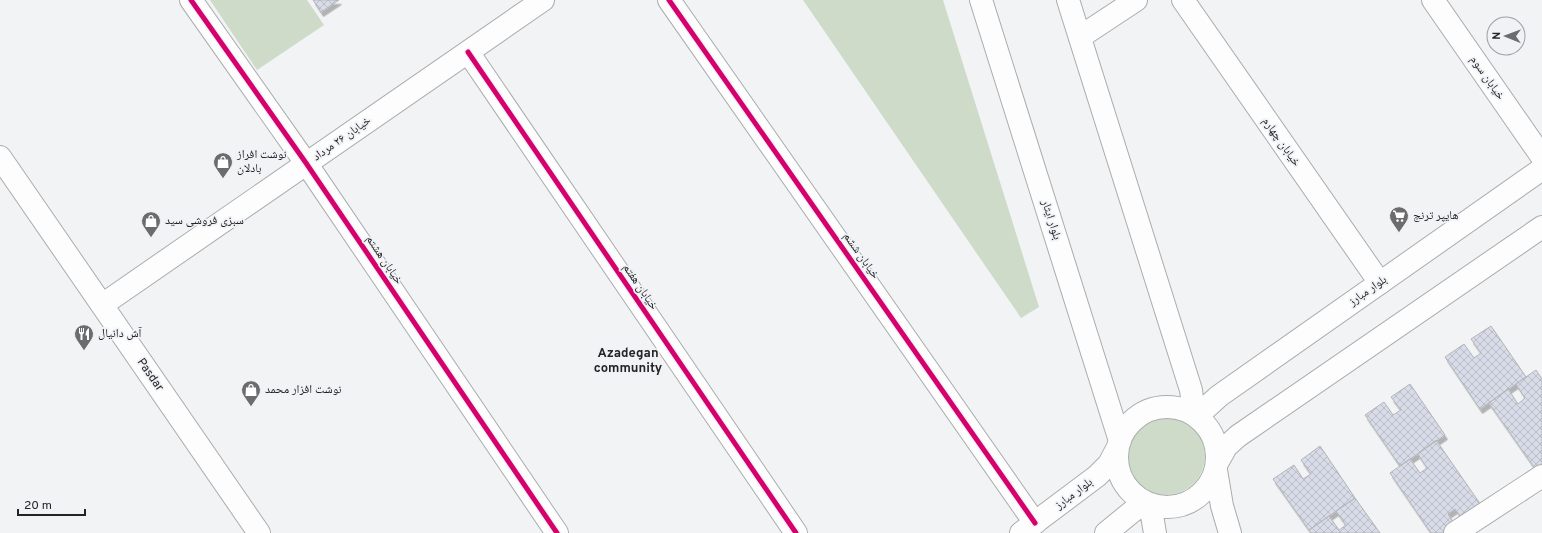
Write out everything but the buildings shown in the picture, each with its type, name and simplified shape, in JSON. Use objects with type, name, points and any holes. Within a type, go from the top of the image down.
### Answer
[{"type":"street","name":"خیابان هشتم","points":[[191,0],[306,163],[557,533]]},
{"type":"street","name":"خیابان ۲۶ مرداد","points":[[102,305],[543,0]]},
{"type":"street","name":"خیابان ششم","points":[[669,0],[1028,528]]},
{"type":"street","name":"بلوار ایثار","points":[[981,0],[1119,444]]},
{"type":"street","points":[[1068,0],[1191,390],[1195,415]]},
{"type":"street","points":[[1080,37],[1136,0]]},
{"type":"street","name":"خیابان چهارم","points":[[1183,0],[1380,283]]},
{"type":"street","name":"خیابان سوم","points":[[1432,0],[1542,157]]},
{"type":"street","name":"خیابان هفتم","points":[[468,52],[796,533]]},
{"type":"street","name":"Pasdar","points":[[0,158],[259,533]]},
{"type":"street","name":"بلوار مبارز","points":[[1195,415],[1219,396],[1542,169]]},
{"type":"street","points":[[1230,533],[1222,506],[1216,466],[1217,449],[1213,436],[1206,425],[1195,415],[1183,409],[1172,407],[1150,409],[1140,414],[1131,422],[1124,430],[1119,444],[1117,459],[1119,471],[1131,492],[1147,503],[1169,507],[1179,506],[1190,502],[1206,489],[1212,480],[1216,466],[1226,447],[1238,436],[1542,227]]},
{"type":"street","name":"بلوار مبارز","points":[[1028,528],[1097,476],[1108,464],[1119,444]]},
{"type":"street","points":[[1455,533],[1542,476]]},
{"type":"street","points":[[1106,533],[1147,503]]},
{"type":"street","points":[[1147,503],[1155,533]]},
{"type":"green space","points":[[210,0],[307,0],[324,25],[257,70]]},
{"type":"green space","points":[[803,0],[943,0],[1039,307],[1021,318]]},
{"type":"green space","points":[[1166,417],[1181,420],[1194,428],[1202,441],[1205,456],[1202,471],[1194,484],[1181,492],[1166,495],[1151,492],[1138,484],[1130,471],[1127,456],[1130,441],[1138,428],[1151,420]]},
{"type":"cycle path","points":[[191,0],[306,163],[557,533]]},
{"type":"cycle path","points":[[669,0],[1035,523]]},
{"type":"cycle path","points":[[468,52],[796,533]]},
{"type":"place","name":"نوشت افراز بادلان","points":[[223,179]]},
{"type":"place","name":"هایپر ترنج","points":[[1399,233]]},
{"type":"place","name":"سبزی فروشی سید","points":[[151,238]]},
{"type":"place","name":"آش دانیال","points":[[84,351]]},
{"type":"place","name":"نوشت افزار محمد","points":[[251,407]]},
{"type":"district","name":"Azadegan community","points":[[628,362]]}]
